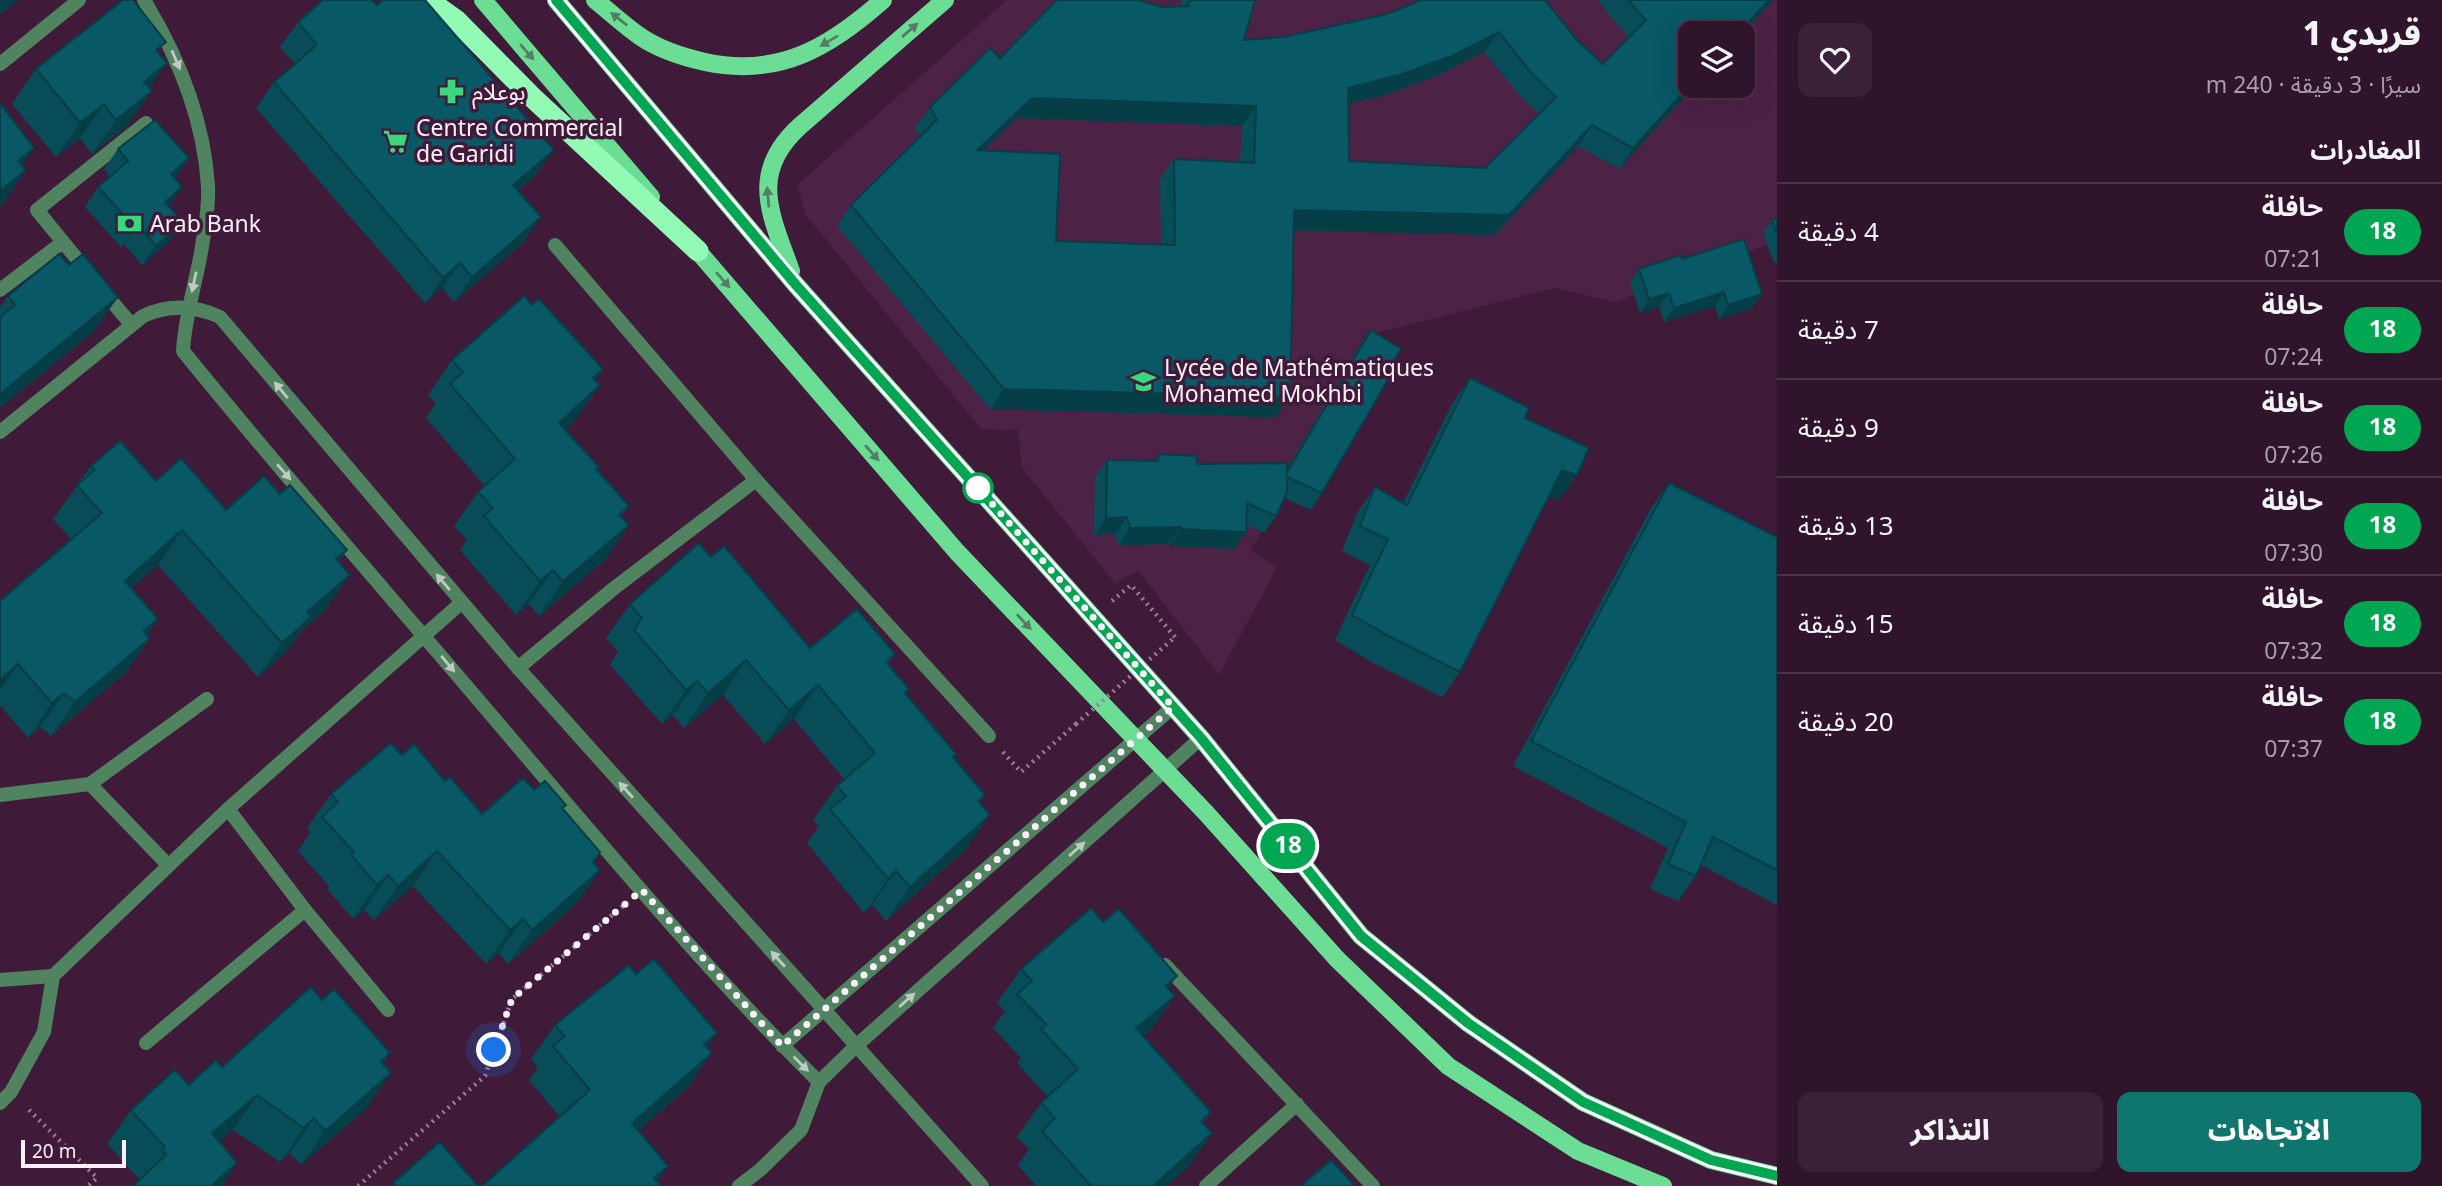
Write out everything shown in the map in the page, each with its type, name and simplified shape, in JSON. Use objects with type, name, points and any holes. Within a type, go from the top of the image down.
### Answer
[{"type":"highway","points":[[428,0],[456,20],[532,97],[698,251]]},
{"type":"main road","points":[[483,0],[957,552],[1165,770],[1337,958],[1448,1066],[1578,1151],[1663,1186]]},
{"type":"main road","points":[[556,0],[796,285],[1201,738],[1361,936],[1468,1023],[1583,1102],[1711,1160],[1777,1176]]},
{"type":"main road","points":[[595,0],[643,38],[682,57],[724,66],[754,66],[781,62],[815,50],[852,28],[883,0]]},
{"type":"main road","points":[[796,285],[770,213],[768,174],[775,156],[785,139],[945,0]]},
{"type":"street","points":[[0,64],[79,0]]},
{"type":"street","points":[[144,0],[163,32],[181,72],[200,134],[208,187],[203,241],[184,328],[183,351],[253,437],[642,890],[782,1046],[819,1082]]},
{"type":"street","points":[[131,324],[37,210],[146,122]]},
{"type":"street","points":[[0,290],[63,242]]},
{"type":"street","points":[[555,245],[756,480],[989,736]]},
{"type":"street","points":[[0,432],[131,324],[157,310],[189,307],[220,317],[461,603],[982,1186]]},
{"type":"street","points":[[518,668],[613,589],[756,480]]},
{"type":"street","points":[[0,1103],[11,1092],[44,1032],[53,976],[228,809],[461,603]]},
{"type":"street","points":[[0,795],[90,784],[207,699]]},
{"type":"street","points":[[782,1046],[1173,707]]},
{"type":"street","points":[[739,1186],[760,1170],[801,1130],[819,1082],[856,1046],[1201,738]]},
{"type":"street","points":[[90,784],[168,865]]},
{"type":"street","points":[[228,809],[305,910],[388,1010]]},
{"type":"street","points":[[146,1043],[305,910]]},
{"type":"street","points":[[1156,956],[1373,1186]]},
{"type":"street","points":[[0,981],[53,976]]},
{"type":"street","points":[[1206,1186],[1297,1104]]},
{"type":"path","points":[[1021,772],[1175,637],[1131,585]]},
{"type":"path","points":[[358,1186],[485,1076],[512,999],[642,890]]},
{"type":"path","points":[[11,1092],[97,1178],[88,1186]]},
{"type":"shaded area","name":"Lycée de Mathématiques Mohamed Mokhbi","points":[[1007,0],[1777,0],[1777,241],[1616,302],[1554,288],[1371,334],[1251,550],[1277,568],[1219,675],[1138,570],[1115,583],[1022,468],[1018,430],[981,429],[806,215],[797,185]]},
{"type":"building","points":[[123,0],[133,0],[166,42],[156,50],[167,63],[144,82],[152,91],[116,120],[104,104],[80,123],[36,69]]},
{"type":"building","name":"Centre Commercial de Garidi","points":[[323,0],[372,0],[377,5],[382,0],[425,0],[554,150],[513,185],[541,217],[472,277],[460,263],[443,278],[274,82],[317,45],[298,22]]},
{"type":"building","points":[[1057,0],[1138,0],[1162,7],[1188,6],[1190,0],[1255,0],[1244,40],[1284,37],[1387,14],[1421,0],[1545,0],[1577,40],[1603,64],[1646,20],[1628,0],[1769,0],[1749,21],[1678,21],[1678,98],[1633,148],[1592,125],[1509,215],[1294,210],[1290,397],[1004,389],[851,205],[937,120],[930,107],[990,48],[1000,58]],"holes":[[[1499,32],[1531,72],[1556,97],[1485,168],[1349,161],[1348,88],[1399,75],[1452,56]],[[1032,98],[1256,106],[1254,163],[1174,159],[1175,245],[1056,241],[1060,154],[977,150]]]},
{"type":"building","points":[[0,103],[34,148],[18,161],[26,170],[0,191]]},
{"type":"building","points":[[155,120],[189,158],[171,174],[182,187],[165,202],[183,222],[156,246],[138,224],[135,227],[98,187],[128,161],[118,149]]},
{"type":"building","points":[[1777,218],[1777,233],[1772,220]]},
{"type":"building","points":[[1744,239],[1762,294],[1728,305],[1724,292],[1674,308],[1669,293],[1649,299],[1639,269],[1681,255],[1682,259]]},
{"type":"building","points":[[59,254],[69,265],[83,254],[118,297],[0,394],[0,317],[15,305],[8,296]]},
{"type":"building","points":[[524,296],[532,305],[539,299],[603,369],[593,378],[600,385],[559,423],[599,467],[596,469],[629,506],[619,515],[629,525],[563,581],[553,570],[540,581],[484,516],[493,508],[478,492],[515,459],[450,384],[463,372],[452,360]]},
{"type":"building","points":[[1371,330],[1401,349],[1384,375],[1389,378],[1322,493],[1287,477],[1287,493],[1276,516],[1247,503],[1246,532],[1181,527],[1130,528],[1127,517],[1106,518],[1107,460],[1158,461],[1159,454],[1196,456],[1197,464],[1287,463],[1287,472]]},
{"type":"building","points":[[1470,378],[1529,408],[1525,418],[1589,448],[1577,475],[1562,470],[1460,672],[1352,615],[1388,539],[1360,526],[1375,487],[1407,505]]},
{"type":"building","points":[[120,441],[156,481],[181,458],[226,510],[264,476],[280,494],[290,485],[347,550],[336,559],[350,575],[307,612],[311,617],[282,643],[182,530],[125,581],[158,619],[144,631],[150,638],[75,702],[64,693],[52,703],[18,664],[0,680],[0,601],[102,513],[77,485],[95,470],[91,466]]},
{"type":"building","points":[[1669,483],[1777,537],[1777,870],[1713,837],[1696,876],[1668,864],[1686,822],[1531,741]]},
{"type":"building","points":[[699,543],[711,557],[724,546],[810,648],[857,609],[895,654],[886,662],[909,689],[905,693],[956,754],[953,757],[985,795],[978,801],[990,815],[910,887],[896,871],[888,879],[830,809],[846,796],[837,786],[875,753],[818,685],[789,710],[746,660],[708,693],[697,681],[686,690],[634,630],[642,618],[630,604]]},
{"type":"building","points":[[391,743],[402,755],[414,744],[445,781],[450,777],[482,814],[523,778],[534,790],[545,781],[566,805],[562,808],[600,852],[593,862],[600,870],[532,930],[523,919],[510,930],[437,851],[398,886],[388,875],[377,885],[351,855],[354,852],[322,817],[338,802],[331,794]]},
{"type":"building","points":[[1091,908],[1103,922],[1119,909],[1177,976],[1166,986],[1175,996],[1136,1028],[1211,1112],[1201,1121],[1212,1133],[1153,1186],[1091,1186],[1042,1131],[1055,1118],[1041,1103],[1078,1069],[1041,1029],[1046,1024],[1017,994],[1032,981],[1021,969]]},
{"type":"building","points":[[654,959],[717,1033],[704,1044],[712,1053],[632,1123],[668,1166],[654,1178],[661,1186],[482,1186],[590,1090],[553,1046],[565,1036],[555,1025],[629,965],[636,974]]},
{"type":"building","points":[[311,987],[322,1000],[334,989],[390,1053],[381,1061],[391,1073],[325,1131],[314,1118],[304,1128],[257,1095],[212,1133],[237,1163],[211,1186],[133,1186],[166,1155],[162,1150],[165,1147],[131,1110],[175,1070],[189,1085],[216,1060],[222,1067]]},
{"type":"building","points":[[440,1142],[478,1186],[396,1186],[393,1183]]},
{"type":"building","points":[[1331,1160],[1355,1186],[1301,1186]]},
{"type":"bus line","name":"18","points":[[556,0],[796,285],[1201,738],[1361,936],[1468,1023],[1583,1102],[1711,1160],[1777,1176]]},
{"type":"place","name":"بوعلام","points":[[452,92]]},
{"type":"place","name":"Centre Commercial de Garidi","points":[[396,141]]},
{"type":"place","name":"Arab Bank","points":[[130,224]]},
{"type":"place","name":"Lycée de Mathématiques Mohamed Mokhbi","points":[[1144,381]]},
{"type":"route","points":[[494,1050],[512,999],[642,890],[782,1046],[1173,707],[978,488]]}]
